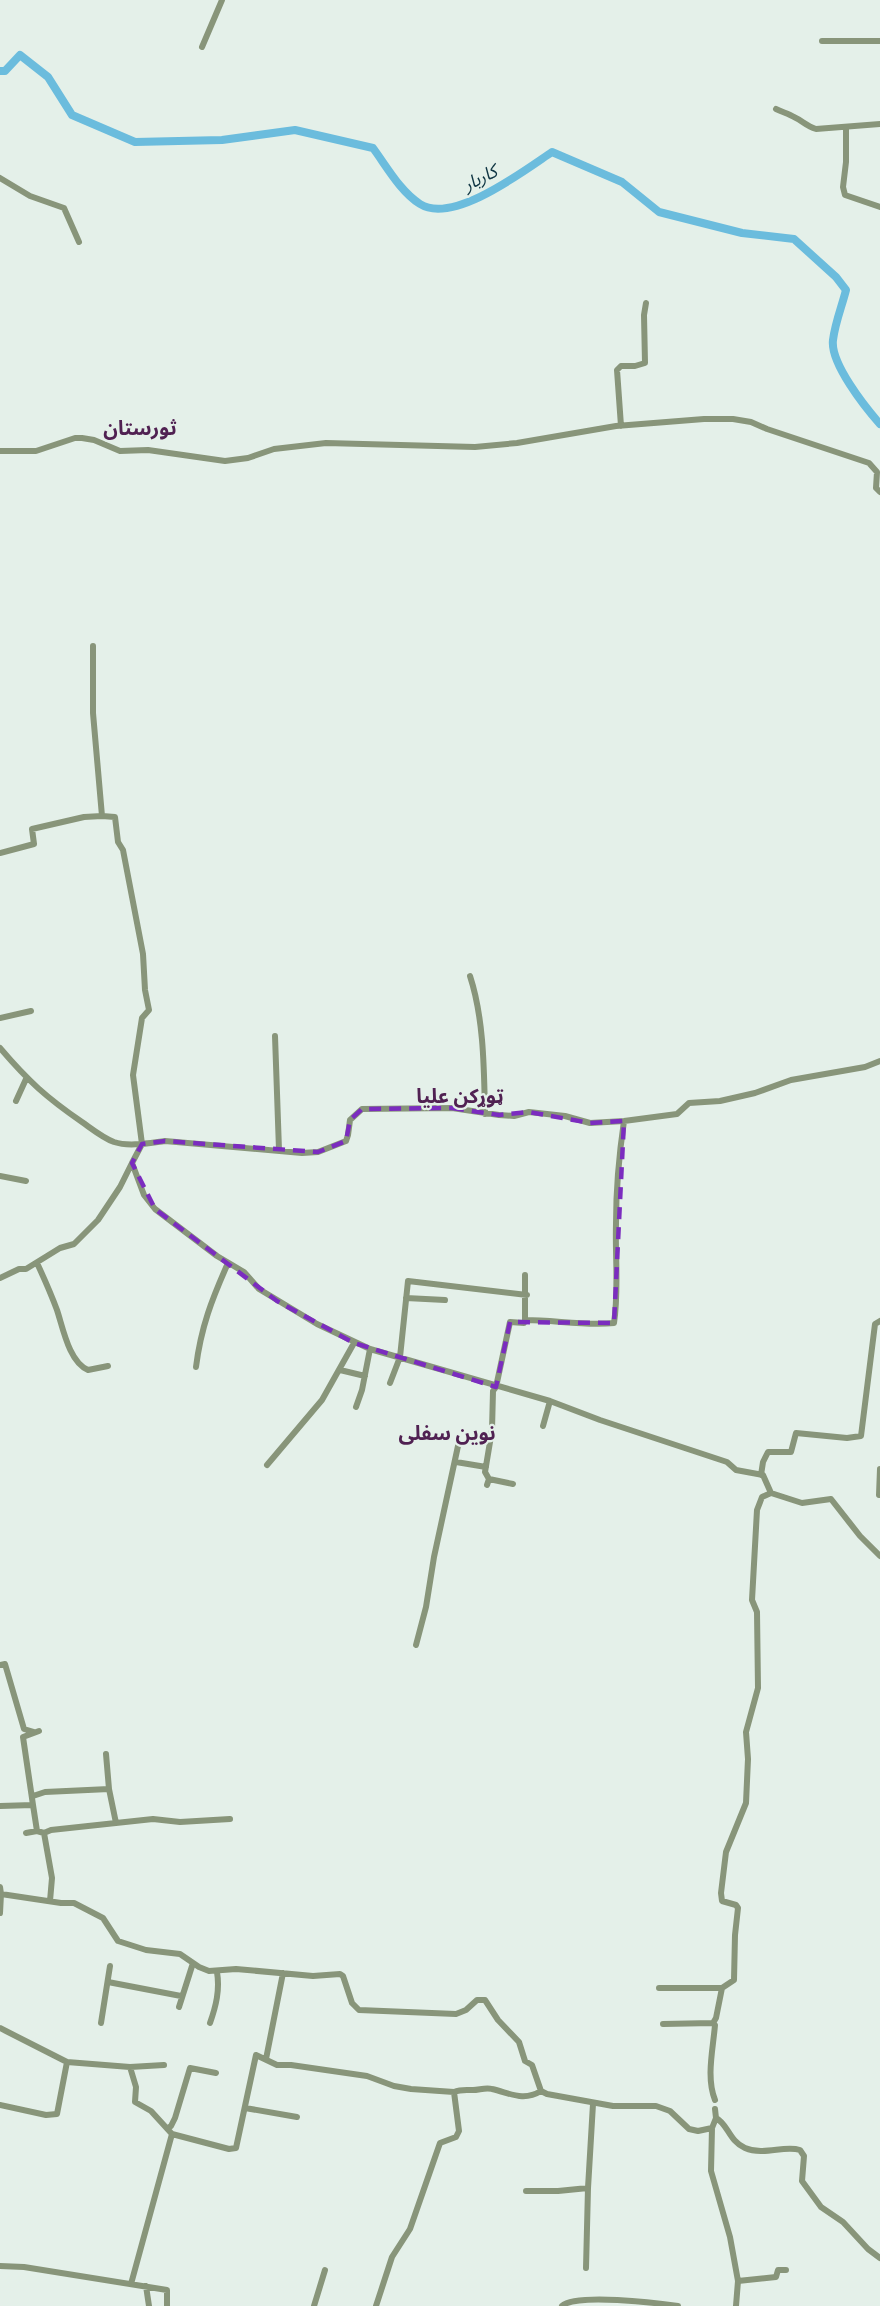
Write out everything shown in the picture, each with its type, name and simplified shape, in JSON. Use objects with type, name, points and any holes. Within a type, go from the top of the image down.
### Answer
[{"type":"street","points":[[202,47],[222,0]]},
{"type":"street","points":[[822,41],[880,40]]},
{"type":"street","points":[[776,109],[786,115],[793,115],[806,126],[816,129],[880,124]]},
{"type":"street","points":[[846,127],[843,187],[846,195],[880,207]]},
{"type":"street","points":[[0,178],[30,196],[64,208],[80,242]]},
{"type":"street","points":[[621,426],[617,370],[621,366],[645,363],[646,303]]},
{"type":"street","points":[[0,451],[36,451],[75,438],[82,438],[94,440],[120,451],[148,450],[225,461],[248,458],[274,448],[326,443],[475,447],[516,443],[621,426],[704,419],[733,419],[751,422],[869,463],[877,472],[876,488],[880,492]]},
{"type":"street","points":[[93,646],[93,713],[102,816]]},
{"type":"street","points":[[0,853],[34,844],[32,829],[84,818],[115,817],[118,842],[123,850],[138,921],[149,1010],[142,1018],[133,1075],[142,1144],[120,1187],[98,1220],[74,1244],[60,1248],[26,1269],[19,1269],[0,1278]]},
{"type":"street","points":[[470,976],[475,990],[484,1064],[485,1114]]},
{"type":"street","points":[[0,1018],[31,1011]]},
{"type":"street","points":[[275,1036],[279,1150]]},
{"type":"street","points":[[0,1048],[26,1079],[57,1105],[115,1142],[142,1144],[165,1141],[302,1153],[318,1152],[346,1140],[350,1120],[362,1109],[452,1108],[485,1114],[514,1116],[528,1112],[565,1116],[590,1123],[624,1121],[677,1114],[689,1103],[720,1101],[755,1093],[791,1080],[865,1067],[880,1061]]},
{"type":"street","points":[[873,1064],[880,1071]]},
{"type":"street","points":[[16,1101],[26,1079]]},
{"type":"street","points":[[513,1484],[488,1482],[485,1472],[492,1430],[493,1391],[496,1387],[510,1322],[524,1323],[525,1320],[614,1323],[619,1155],[624,1121]]},
{"type":"street","points":[[132,1163],[144,1195],[154,1209],[228,1263],[244,1272],[259,1289],[354,1343],[496,1387],[550,1401],[727,1462],[736,1470],[761,1475]]},
{"type":"street","points":[[0,1176],[26,1181]]},
{"type":"street","points":[[37,1263],[57,1310],[61,1330],[78,1364],[88,1370],[108,1366]]},
{"type":"street","points":[[196,1367],[199,1342],[209,1306],[228,1263]]},
{"type":"street","points":[[525,1275],[525,1320]]},
{"type":"street","points":[[390,1383],[400,1357],[408,1281],[526,1295]]},
{"type":"street","points":[[406,1298],[445,1300]]},
{"type":"street","points":[[771,1493],[761,1475],[763,1462],[768,1452],[791,1452],[796,1433],[847,1438],[861,1436],[871,1345],[875,1324],[880,1321]]},
{"type":"street","points":[[267,1465],[322,1400],[354,1343]]},
{"type":"street","points":[[356,1407],[370,1349]]},
{"type":"street","points":[[340,1370],[365,1376]]},
{"type":"street","points":[[543,1426],[550,1401]]},
{"type":"street","points":[[416,1645],[426,1607],[434,1557],[458,1446]]},
{"type":"street","points":[[456,1462],[486,1467]]},
{"type":"street","points":[[879,1495],[880,1469]]},
{"type":"street","points":[[660,1988],[722,1988],[734,1980],[738,1908],[721,1899],[726,1852],[746,1803],[748,1759],[746,1732],[758,1688],[757,1612],[752,1600],[757,1510],[762,1497],[771,1493],[802,1503],[831,1499],[860,1536],[880,1556]]},
{"type":"street","points":[[0,1665],[5,1664],[24,1729],[38,1731],[23,1737],[37,1831]]},
{"type":"street","points":[[106,1754],[109,1789],[116,1823]]},
{"type":"street","points":[[33,1796],[45,1792],[109,1789]]},
{"type":"street","points":[[0,1806],[33,1805]]},
{"type":"street","points":[[26,1833],[37,1831],[44,1833],[51,1830],[153,1819],[172,1822],[230,1819]]},
{"type":"street","points":[[44,1833],[52,1878],[50,1901]]},
{"type":"street","points":[[0,1913],[0,1891],[50,1901],[74,1903],[104,1918],[118,1941],[146,1950],[180,1954],[199,1967],[218,1972],[236,1969],[313,1976],[340,1974],[352,2003],[359,2010],[456,2014],[466,2010],[477,2000],[485,2000],[498,2020],[519,2042],[525,2061],[534,2068],[541,2091]]},
{"type":"street","points":[[179,2007],[193,1963]]},
{"type":"street","points":[[101,2023],[110,1966]]},
{"type":"street","points":[[210,2023],[216,2007],[218,1972]]},
{"type":"street","points":[[266,2059],[283,1973]]},
{"type":"street","points":[[108,1982],[181,1996]]},
{"type":"street","points":[[716,2100],[711,2093],[710,2081],[715,2025],[713,2024],[722,1988]]},
{"type":"street","points":[[692,2021],[713,2024]]},
{"type":"street","points":[[663,2024],[713,2024]]},
{"type":"street","points":[[0,2028],[67,2062],[130,2067],[164,2065]]},
{"type":"street","points":[[130,2067],[136,2087],[135,2102],[151,2111],[172,2134],[234,2149],[256,2055],[277,2065],[367,2076],[394,2086],[454,2092],[489,2088],[524,2097],[541,2091],[556,2097],[573,2098],[593,2104],[656,2106],[670,2110],[689,2129],[698,2131],[712,2128]]},
{"type":"street","points":[[0,2105],[46,2115],[57,2114],[67,2062]]},
{"type":"street","points":[[168,2128],[175,2118],[190,2068],[216,2073]]},
{"type":"street","points":[[376,2306],[392,2257],[410,2229],[440,2143],[456,2137],[459,2131],[454,2092]]},
{"type":"street","points":[[586,2268],[593,2104]]},
{"type":"street","points":[[245,2109],[297,2117]]},
{"type":"street","points":[[715,2109],[711,2171],[730,2237],[738,2281],[736,2306]]},
{"type":"street","points":[[716,2118],[734,2142],[746,2149],[770,2152],[795,2148],[800,2150],[804,2156],[802,2181],[821,2207],[843,2222],[868,2249],[880,2258]]},
{"type":"street","points":[[131,2284],[172,2134]]},
{"type":"street","points":[[526,2191],[588,2188]]},
{"type":"street","points":[[0,2266],[24,2267],[166,2290],[167,2306]]},
{"type":"street","points":[[314,2306],[325,2270]]},
{"type":"street","points":[[738,2281],[776,2277],[778,2270],[786,2270]]},
{"type":"street","points":[[146,2286],[149,2306]]},
{"type":"street","points":[[562,2306],[566,2302],[640,2300],[678,2306]]},
{"type":"highlighted area","points":[[452,1108],[499,1115],[529,1112],[590,1123],[624,1121],[614,1323],[510,1322],[496,1387],[354,1343],[277,1301],[155,1209],[132,1163],[142,1144],[165,1141],[318,1152],[346,1141],[350,1120],[362,1109]]},
{"type":"waterway","name":"کاربار","points":[[0,71],[5,71],[20,55],[48,77],[72,115],[135,142],[222,140],[295,130],[373,148],[406,192],[420,204],[434,209],[469,202],[488,193],[552,152],[622,182],[659,212],[742,233],[794,239],[836,277],[846,290],[834,334],[834,350],[850,384],[880,424]]},
{"type":"district","name":"ثورستان","points":[[140,428]]},
{"type":"district","name":"ټوړکن علیا","points":[[460,1096]]},
{"type":"district","name":"نوین سفلى","points":[[447,1433]]}]
